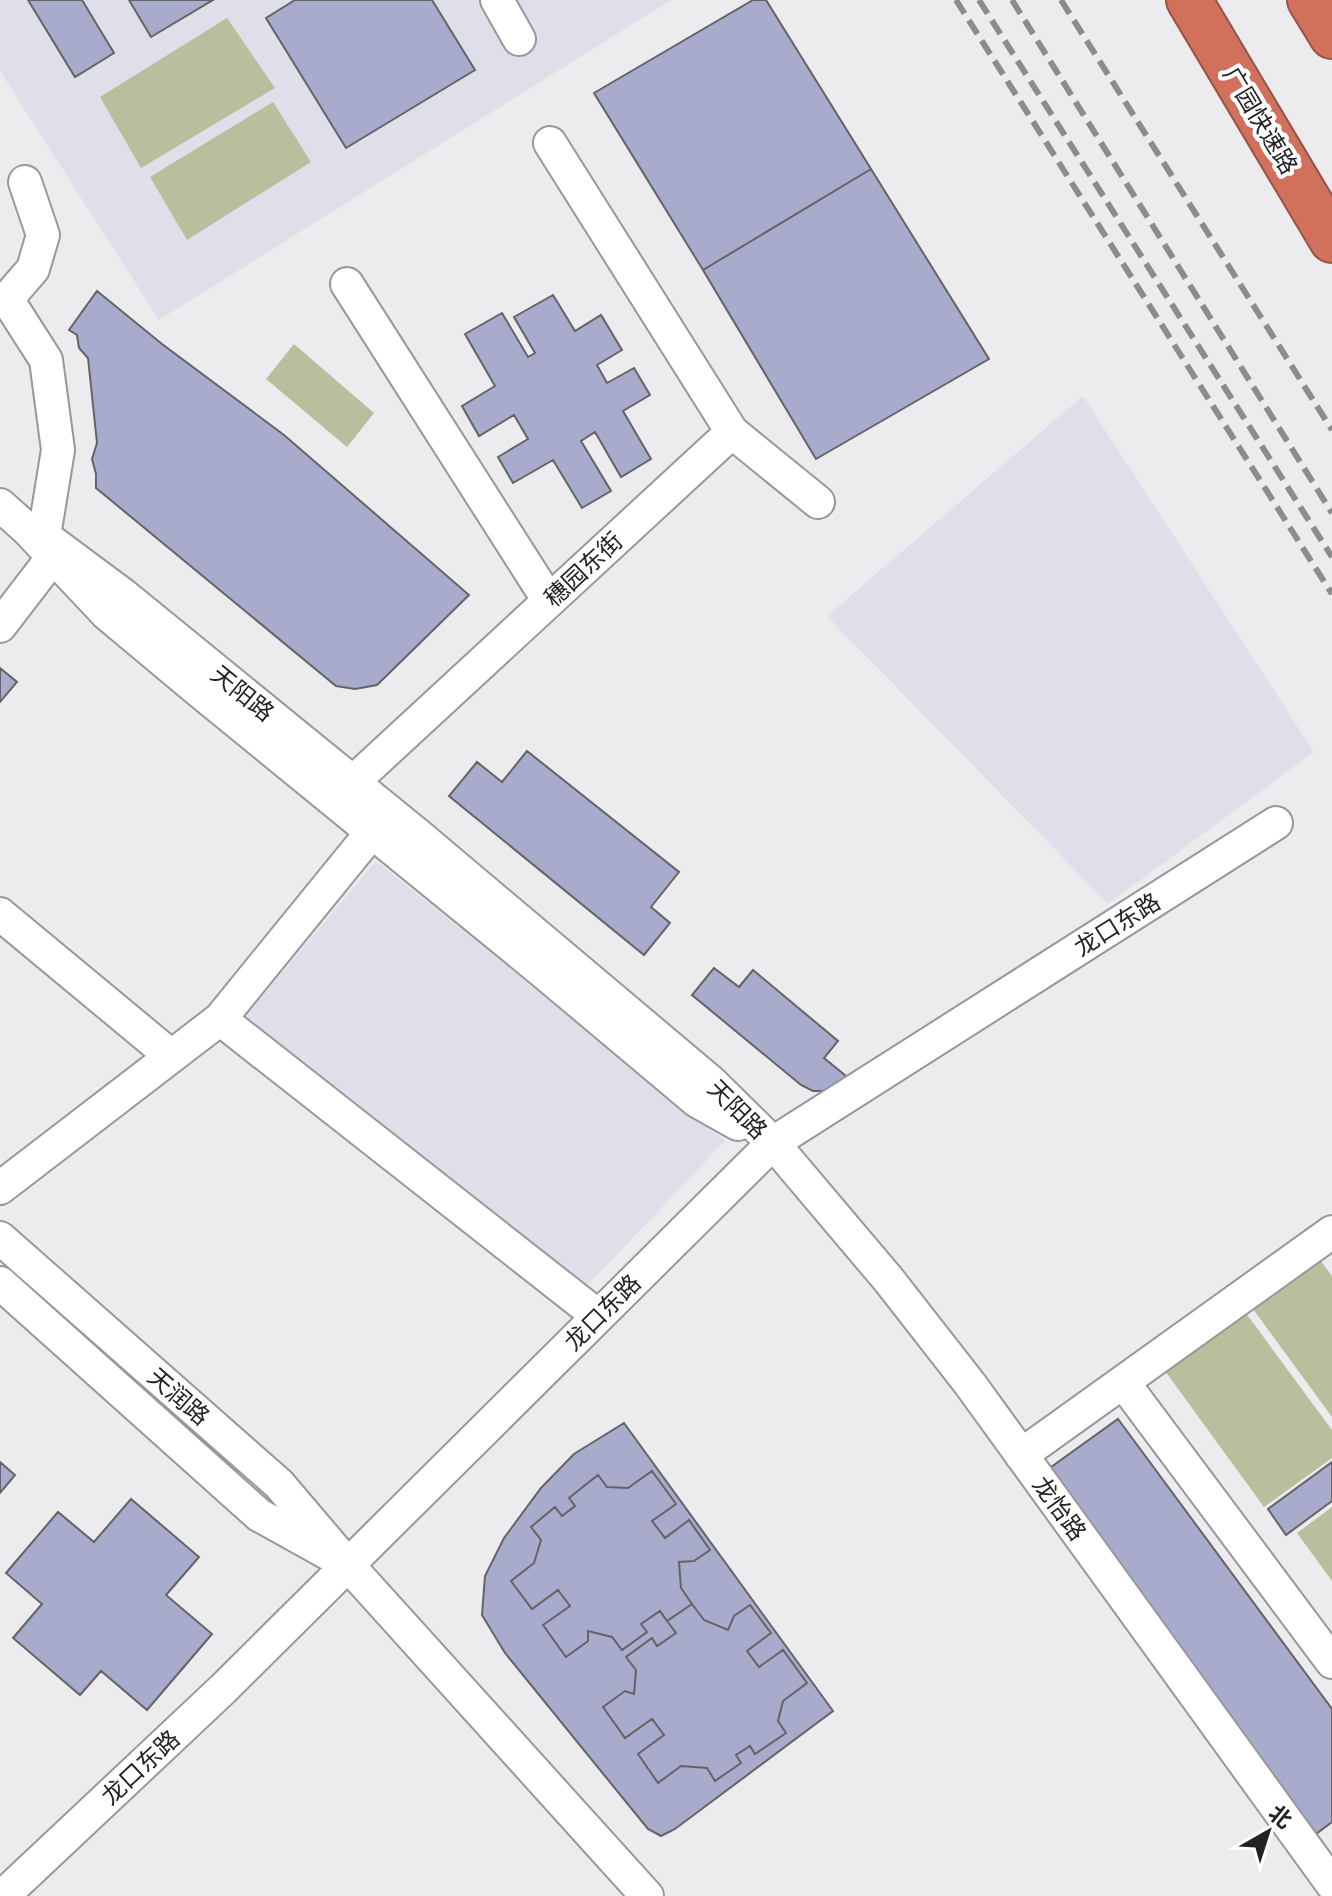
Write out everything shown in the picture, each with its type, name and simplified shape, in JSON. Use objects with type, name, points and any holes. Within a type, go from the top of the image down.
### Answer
[{"type":"highway","name":"广园快速路","points":[[1189,0],[1332,240]]},
{"type":"highway","points":[[1310,0],[1332,36]]},
{"type":"street","points":[[497,0],[519,39]]},
{"type":"street","points":[[550,143],[732,432],[818,502]]},
{"type":"street","points":[[0,626],[42,541],[58,450],[46,360],[4,297],[33,269],[43,235],[25,182]]},
{"type":"street","points":[[347,284],[549,601]]},
{"type":"street","name":"穗园东街","points":[[353,782],[732,432]]},
{"type":"street","name":"天阳路","points":[[0,505],[42,541],[122,594],[353,782],[600,986],[711,1082],[773,1143]]},
{"type":"street","name":"天阳路","points":[[42,541],[107,614],[697,1101],[773,1143]]},
{"type":"street","name":"龙口东路","points":[[3,1896],[223,1689],[773,1143],[1276,823]]},
{"type":"street","points":[[0,1188],[220,1019],[372,832]]},
{"type":"street","points":[[0,914],[171,1056]]},
{"type":"street","points":[[220,1019],[598,1316]]},
{"type":"street","name":"龙怡路","points":[[773,1143],[888,1279],[970,1384],[1332,1884]]},
{"type":"street","points":[[1021,1455],[1332,1232]]},
{"type":"street","name":"天润路","points":[[0,1238],[279,1484],[347,1564],[647,1896]]},
{"type":"street","name":"天润路","points":[[0,1283],[259,1515],[347,1564]]},
{"type":"street","points":[[1123,1382],[1332,1662]]},
{"type":"shaded area","points":[[0,0],[671,0],[159,320],[0,71]]},
{"type":"shaded area","points":[[1083,396],[1314,752],[1108,904],[827,616]]},
{"type":"shaded area","points":[[376,861],[725,1141],[588,1285],[244,1018]]},
{"type":"green space","points":[[227,18],[275,88],[141,168],[100,97]]},
{"type":"green space","points":[[273,102],[311,162],[187,240],[150,177]]},
{"type":"green space","points":[[294,344],[374,413],[347,447],[266,379]]},
{"type":"green space","points":[[1320,1260],[1332,1276],[1332,1417],[1253,1309]]},
{"type":"green space","points":[[1245,1312],[1332,1430],[1332,1458],[1264,1507],[1165,1371]]},
{"type":"green space","points":[[1332,1507],[1332,1581],[1297,1533]]},
{"type":"building","points":[[28,0],[82,0],[114,53],[75,77]]},
{"type":"building","points":[[129,0],[213,0],[151,37]]},
{"type":"building","points":[[295,0],[432,0],[475,70],[346,148],[266,18]]},
{"type":"building","points":[[753,0],[766,0],[871,169],[703,270],[594,93]]},
{"type":"building","points":[[871,169],[989,359],[816,459],[703,270]]},
{"type":"building","points":[[97,291],[284,435],[469,595],[377,685],[355,689],[336,686],[96,488],[92,459],[97,443],[88,358],[79,348],[77,335],[69,330]]},
{"type":"building","points":[[553,295],[575,331],[601,315],[622,350],[597,365],[607,383],[634,368],[650,395],[623,411],[651,459],[621,477],[595,432],[581,441],[611,491],[582,508],[553,460],[513,483],[498,457],[528,439],[514,415],[479,436],[462,406],[495,386],[465,334],[502,313],[528,357],[535,353],[514,317]]},
{"type":"building","points":[[0,668],[17,682],[0,702]]},
{"type":"building","points":[[527,751],[679,872],[651,907],[670,923],[644,955],[449,796],[477,762],[502,782]]},
{"type":"building","points":[[714,968],[739,987],[753,970],[838,1041],[824,1058],[851,1080],[827,1091],[813,1091],[801,1085],[692,995]]},
{"type":"building","points":[[1118,1419],[1332,1709],[1332,1822],[1316,1834],[1047,1470]]},
{"type":"building","points":[[624,1423],[833,1711],[675,1829],[661,1836],[648,1829],[505,1653],[482,1615],[485,1576],[504,1538],[541,1488],[574,1454]]},
{"type":"building","points":[[0,1462],[15,1475],[0,1493]]},
{"type":"building","points":[[1332,1462],[1332,1501],[1286,1535],[1268,1509]]},
{"type":"building","points":[[652,1471],[676,1504],[652,1521],[665,1538],[689,1520],[710,1550],[694,1561],[679,1562],[681,1588],[692,1604],[667,1621],[660,1611],[641,1624],[647,1632],[622,1650],[612,1637],[588,1631],[588,1641],[566,1657],[543,1625],[570,1606],[558,1590],[532,1609],[511,1581],[534,1563],[541,1540],[531,1527],[555,1507],[562,1516],[575,1506],[569,1498],[598,1475],[607,1487],[628,1488]]},
{"type":"building","points":[[131,1499],[199,1557],[166,1595],[212,1634],[147,1710],[101,1671],[80,1695],[13,1638],[42,1604],[6,1573],[58,1512],[94,1542]]},
{"type":"building","points":[[692,1604],[704,1620],[728,1630],[734,1616],[750,1605],[771,1633],[747,1651],[759,1667],[783,1650],[807,1683],[783,1701],[778,1721],[786,1733],[755,1754],[750,1746],[736,1755],[741,1763],[715,1781],[707,1768],[681,1766],[658,1783],[638,1754],[664,1735],[652,1719],[625,1738],[603,1707],[625,1691],[634,1694],[636,1670],[626,1657],[652,1638],[657,1646],[676,1633],[667,1621]]},
{"type":"railway","points":[[956,0],[1332,594]]},
{"type":"railway","points":[[979,0],[1332,557]]},
{"type":"railway","points":[[1012,0],[1332,513]]},
{"type":"railway","points":[[1061,0],[1332,430]]}]
